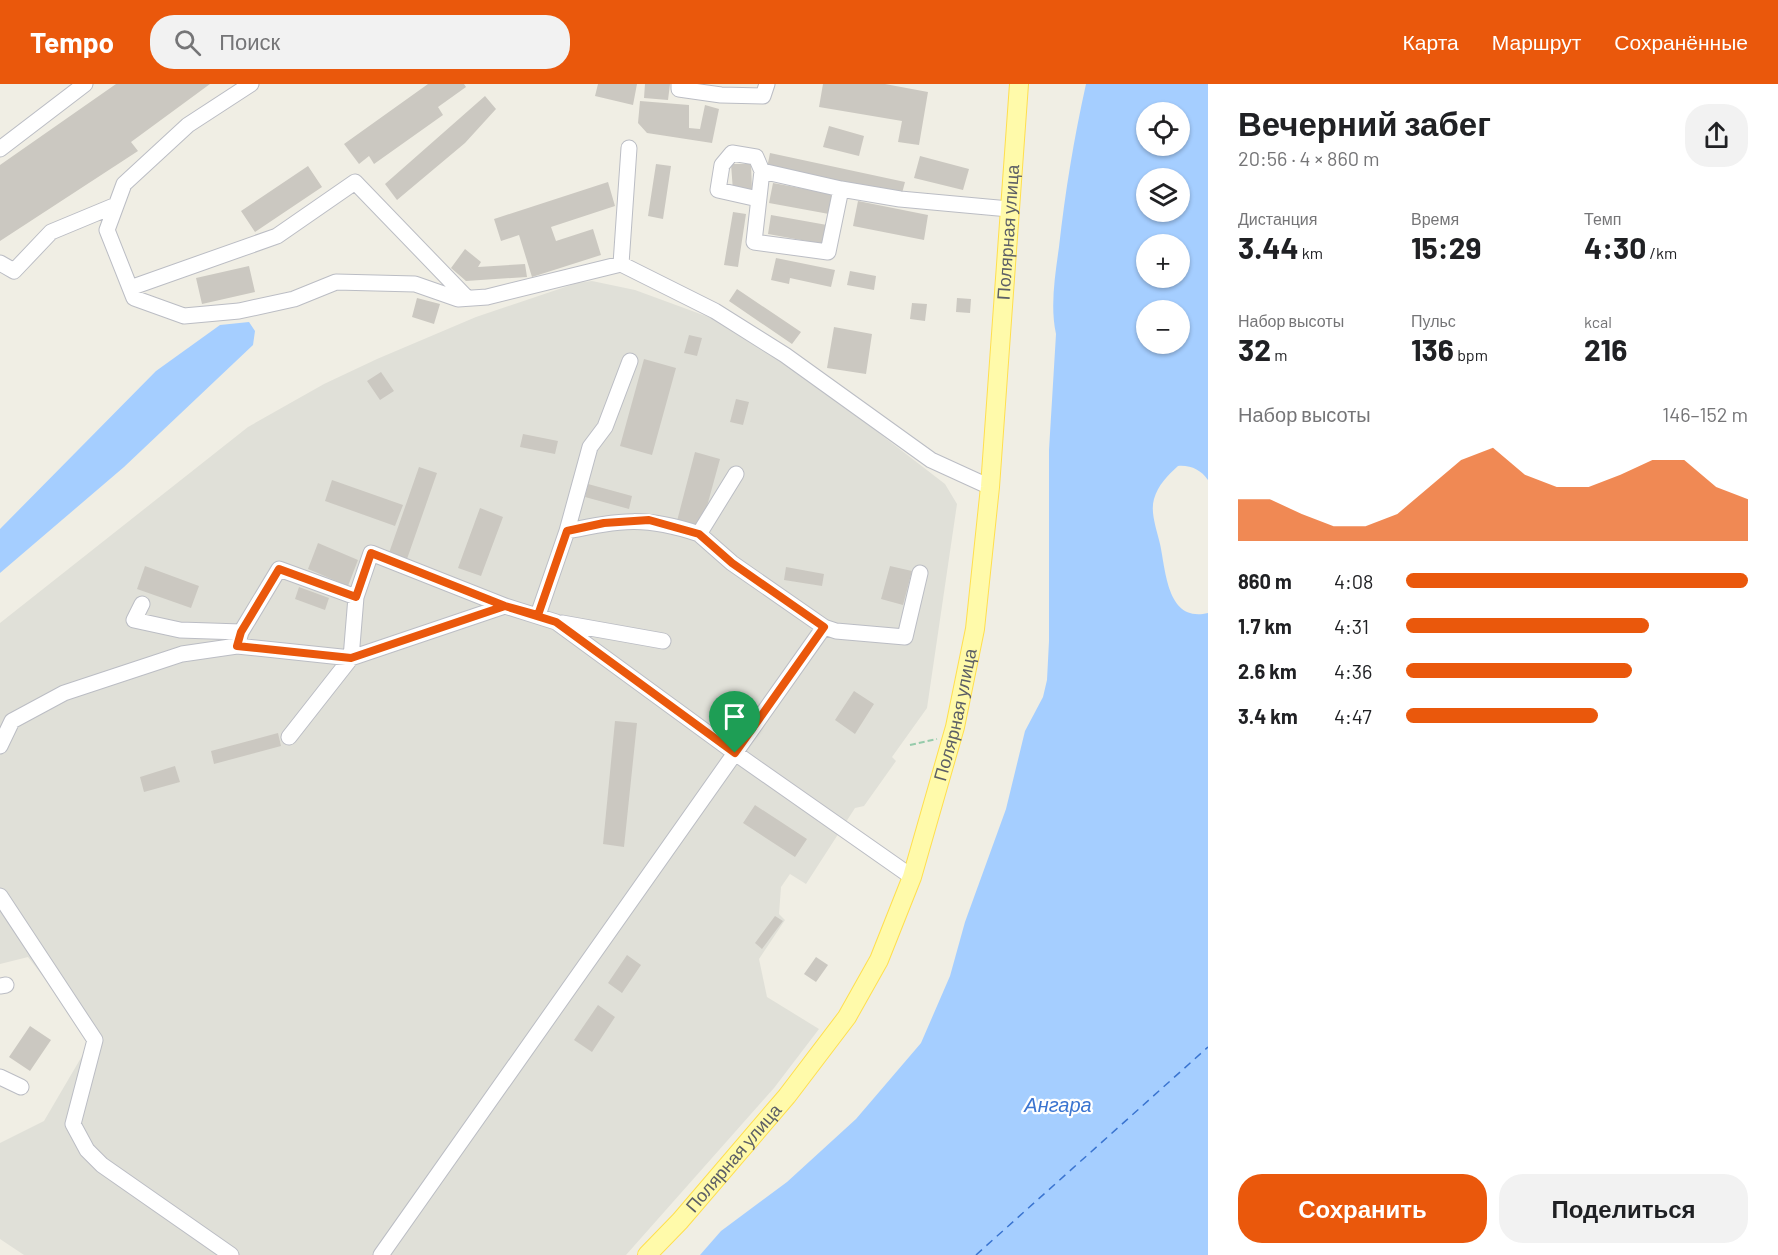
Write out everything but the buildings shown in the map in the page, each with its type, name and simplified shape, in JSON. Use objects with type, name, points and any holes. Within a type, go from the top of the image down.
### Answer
[{"type":"main road","name":"Полярная улица","points":[[647,1255],[680,1221],[787,1096],[847,1017],[874,970],[912,877],[955,727],[975,629],[990,488],[1019,84]]},
{"type":"lane","points":[[0,149],[85,84]]},
{"type":"lane","points":[[251,84],[188,125],[124,184],[108,230],[134,298],[184,316],[239,310],[294,299],[336,282],[415,284],[458,299],[487,297],[621,264],[725,317],[785,355],[931,460],[990,488]]},
{"type":"lane","points":[[679,84],[679,89],[721,95],[763,96],[767,84]]},
{"type":"lane","points":[[621,264],[630,148]]},
{"type":"lane","points":[[759,199],[718,190],[722,165],[732,153],[756,157],[762,171],[759,199],[754,242],[828,252],[841,189]]},
{"type":"lane","points":[[762,171],[841,189],[900,199],[1009,209]]},
{"type":"lane","points":[[130,288],[277,236],[355,182],[467,298]]},
{"type":"lane","points":[[0,263],[14,271],[51,232],[116,205]]},
{"type":"lane","points":[[538,615],[567,531],[590,447],[605,427],[630,361]]},
{"type":"lane","points":[[699,534],[736,474]]},
{"type":"lane","points":[[567,531],[604,523],[649,520],[699,534],[732,563],[824,627],[836,632],[905,637],[920,573]]},
{"type":"lane","points":[[289,736],[351,658],[356,597],[371,553],[505,606],[556,622],[663,641]]},
{"type":"lane","points":[[0,746],[12,721],[64,693],[182,654],[239,639],[279,569],[356,597]]},
{"type":"lane","points":[[142,604],[134,620],[180,630],[351,658],[505,606]]},
{"type":"lane","points":[[556,622],[735,753],[912,877]]},
{"type":"lane","points":[[381,1255],[824,627]]},
{"type":"lane","points":[[0,896],[95,1040],[73,1124],[87,1150],[102,1165],[231,1255]]},
{"type":"lane","points":[[0,1077],[21,1087]]},
{"type":"path","points":[[910,745],[942,738]]},
{"type":"shaded area","points":[[592,281],[635,290],[714,319],[780,361],[849,410],[945,484],[957,504],[927,708],[892,757],[896,761],[864,806],[855,808],[806,884],[790,874],[781,887],[779,914],[785,920],[759,959],[767,997],[819,1029],[774,1088],[626,1255],[24,1255],[0,1239],[0,1143],[44,1121],[92,1039],[28,957],[0,964],[0,623],[248,427],[324,384],[377,359],[476,317],[577,283]]},
{"type":"water","name":"Ангара","points":[[1086,84],[1208,84],[1208,480],[1195,469],[1178,466],[1158,489],[1153,510],[1167,580],[1176,603],[1184,610],[1194,614],[1208,613],[1208,1255],[700,1255],[721,1231],[787,1182],[856,1119],[921,1043],[950,976],[965,922],[1006,809],[1025,731],[1043,697],[1047,680],[1049,450],[1056,334],[1053,313],[1054,291],[1074,145]]},
{"type":"water","points":[[249,322],[255,331],[253,345],[124,467],[0,573],[0,529],[156,371],[220,325]]},
{"type":"ferry route","points":[[976,1255],[1208,1047]]},
{"type":"route","points":[[735,753],[556,622],[505,606],[351,658],[237,646],[241,632],[279,569],[356,597],[371,553],[505,606],[538,615],[567,531],[604,523],[628,521],[649,520],[668,524],[699,534],[732,563],[824,627],[735,753]]}]
